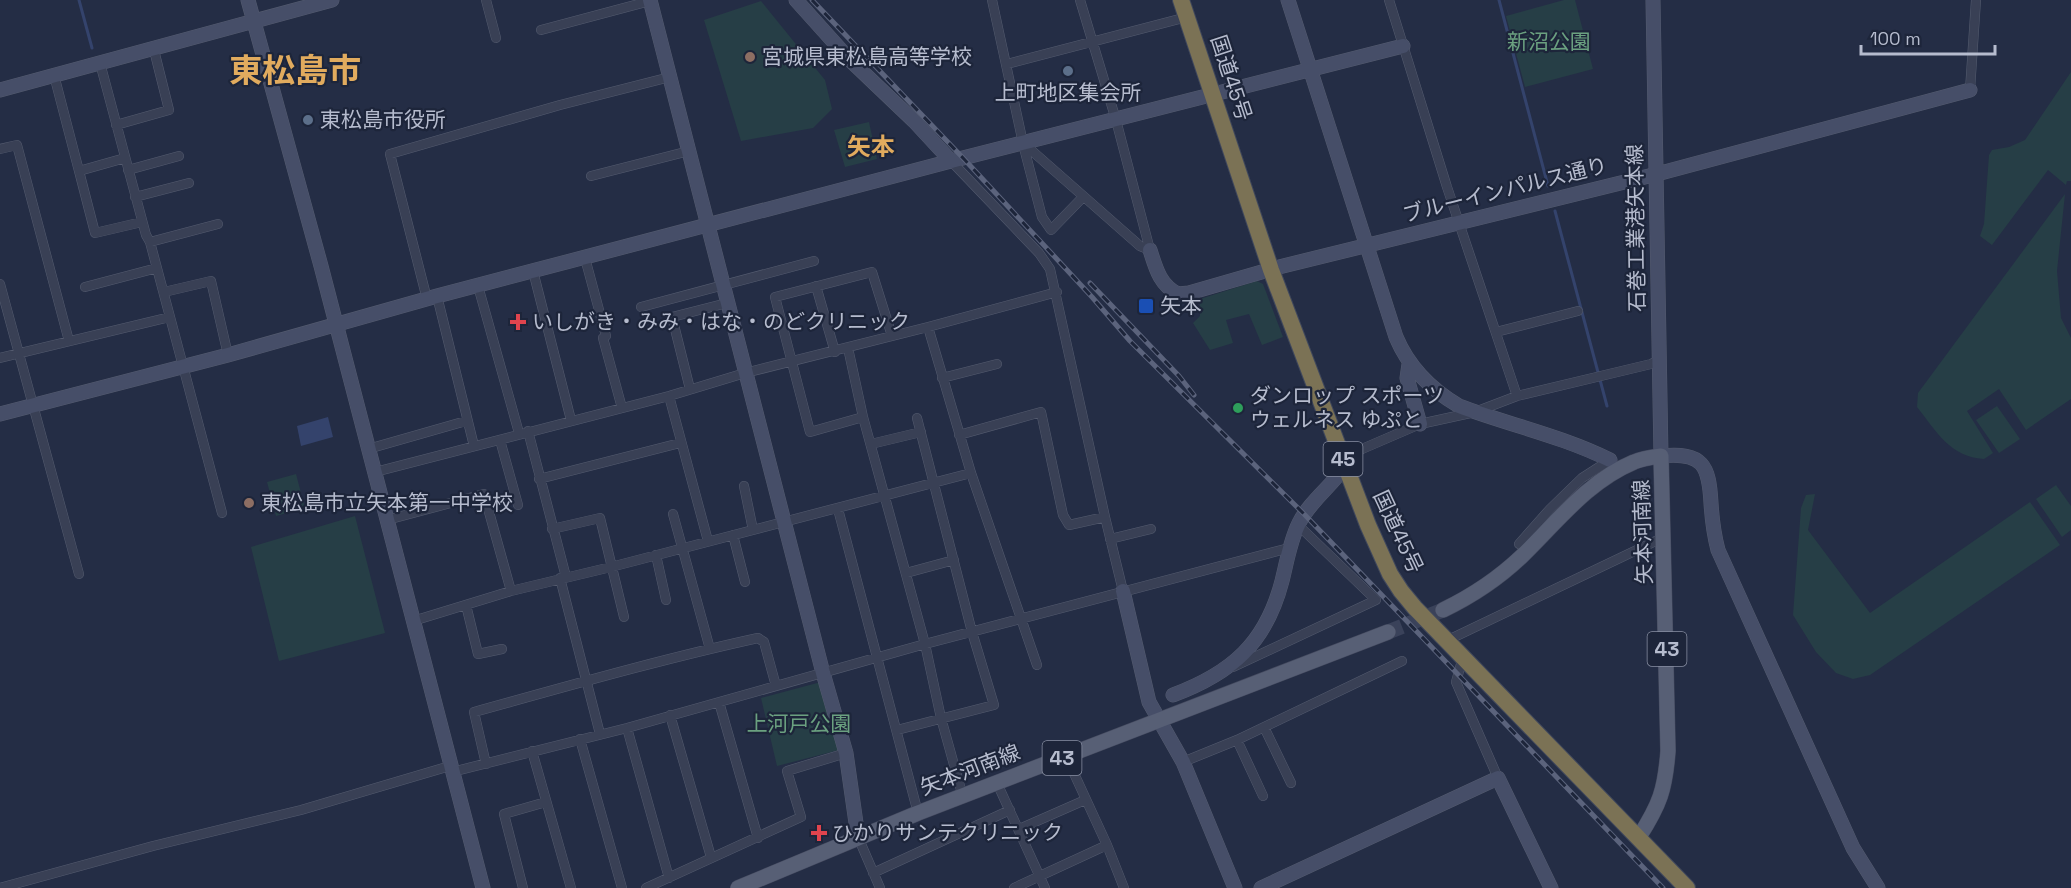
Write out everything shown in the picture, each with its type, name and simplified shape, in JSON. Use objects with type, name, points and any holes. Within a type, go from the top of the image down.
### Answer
[{"type":"highway","name":"国道45号","points":[[1181,0],[1271,270],[1368,525],[1390,574],[1401,591],[1446,641],[1687,888]]},
{"type":"main road","name":"矢本河南線","points":[[1443,610],[1464,600],[1504,573],[1596,484],[1635,461],[1661,456],[1668,751],[1665,784],[1660,802],[1639,837]]},
{"type":"main road","name":"矢本河南線","points":[[738,888],[918,813],[1388,632]]},
{"type":"street","points":[[248,0],[337,325],[483,888]]},
{"type":"street","points":[[0,90],[332,0]]},
{"type":"street","points":[[486,0],[496,38]]},
{"type":"street","points":[[796,0],[849,59],[914,121],[1039,253],[1050,268],[1149,702],[1183,762],[1235,888]]},
{"type":"street","points":[[992,0],[1023,143],[1042,217],[1051,230],[1083,197]]},
{"type":"street","points":[[1080,0],[1116,120],[1150,250]]},
{"type":"street","points":[[1288,0],[1396,337],[1409,364],[1425,382],[1444,397],[1475,412],[1562,439],[1610,460]]},
{"type":"street","points":[[1389,0],[1517,396]]},
{"type":"street","name":"石巻工業港矢本線","points":[[1653,0],[1661,456]]},
{"type":"street","points":[[1970,90],[1976,0]]},
{"type":"street","points":[[541,30],[650,1],[823,673],[846,753],[858,837],[880,888]]},
{"type":"street","points":[[1007,64],[1187,18]]},
{"type":"street","points":[[0,414],[228,355],[432,298],[1403,46]]},
{"type":"street","points":[[116,125],[169,110],[154,50]]},
{"type":"street","points":[[100,63],[135,197],[164,292],[222,513]]},
{"type":"street","points":[[54,75],[95,233],[142,222]]},
{"type":"street","points":[[474,446],[390,154],[560,105],[669,77]]},
{"type":"street","name":"ブルーインパルス通り","points":[[1150,250],[1155,269],[1162,282],[1178,294],[1189,294],[1271,270],[1657,174],[1970,90]]},
{"type":"street","points":[[1023,143],[1140,246],[1150,250]]},
{"type":"street","points":[[0,149],[17,145],[69,341]]},
{"type":"street","points":[[591,176],[689,151]]},
{"type":"street","points":[[128,170],[179,156]]},
{"type":"street","points":[[79,171],[125,158]]},
{"type":"street","points":[[135,197],[189,183]]},
{"type":"street","points":[[150,242],[218,224]]},
{"type":"street","points":[[585,258],[622,408]]},
{"type":"street","points":[[640,307],[814,261]]},
{"type":"street","points":[[85,287],[157,268]]},
{"type":"street","points":[[533,272],[571,420]]},
{"type":"street","points":[[863,417],[810,432],[775,297],[872,272],[892,336]]},
{"type":"street","points":[[164,292],[211,281],[228,355]]},
{"type":"street","points":[[0,284],[79,574]]},
{"type":"street","points":[[478,286],[539,479],[600,735]]},
{"type":"street","points":[[816,286],[835,351]]},
{"type":"street","points":[[375,472],[1057,292]]},
{"type":"street","points":[[690,389],[672,317],[727,303]]},
{"type":"street","points":[[1496,332],[1578,311]]},
{"type":"street","points":[[0,358],[170,317]]},
{"type":"street","points":[[928,327],[971,473],[1037,665]]},
{"type":"street","points":[[848,348],[863,417],[925,644],[941,718],[963,797]]},
{"type":"street","points":[[1223,672],[1253,644],[1273,613],[1289,548],[1298,525],[1304,514],[1346,466],[1351,455],[1362,448],[1420,424],[1475,412],[1517,396],[1651,364],[1659,360]]},
{"type":"street","points":[[942,378],[997,364]]},
{"type":"street","points":[[1409,364],[1407,378],[1420,424]]},
{"type":"street","points":[[669,396],[708,541]]},
{"type":"street","points":[[959,435],[1041,412],[1063,515],[1069,525],[1105,517]]},
{"type":"street","points":[[897,730],[994,705],[972,632],[917,418]]},
{"type":"street","points":[[368,449],[466,421]]},
{"type":"street","points":[[871,444],[921,432]]},
{"type":"street","points":[[500,440],[518,504]]},
{"type":"street","points":[[539,479],[680,443]]},
{"type":"street","points":[[1661,456],[1678,454],[1690,456],[1699,460],[1706,467],[1711,487],[1712,518],[1718,550],[1853,848],[1878,888]]},
{"type":"street","points":[[1519,544],[1582,478],[1610,460]]},
{"type":"street","points":[[413,621],[511,591],[784,523],[971,473]]},
{"type":"street","points":[[744,486],[753,530]]},
{"type":"street","points":[[387,520],[484,494],[511,591]]},
{"type":"street","points":[[838,509],[918,813]]},
{"type":"street","points":[[673,514],[710,649]]},
{"type":"street","points":[[552,529],[600,518],[624,617]]},
{"type":"street","points":[[1173,695],[1198,686],[1376,600],[1298,525]]},
{"type":"street","points":[[1110,539],[1151,529]]},
{"type":"street","points":[[733,536],[746,582]]},
{"type":"street","points":[[1446,641],[1664,537]]},
{"type":"street","points":[[0,888],[451,769],[486,764],[627,728],[876,657],[1289,548]]},
{"type":"street","points":[[656,555],[666,600]]},
{"type":"street","points":[[906,573],[954,560]]},
{"type":"street","points":[[466,605],[478,654],[502,649]]},
{"type":"street","points":[[486,764],[474,712],[588,681],[758,638],[764,642],[776,686]]},
{"type":"street","points":[[1463,657],[1456,682],[1498,778],[1551,888]]},
{"type":"street","points":[[1183,762],[1237,740],[1402,661]]},
{"type":"street","points":[[719,702],[758,838]]},
{"type":"street","points":[[670,716],[711,857]]},
{"type":"street","points":[[1264,727],[1291,783]]},
{"type":"street","points":[[627,728],[669,878]]},
{"type":"street","points":[[580,739],[622,888]]},
{"type":"street","points":[[1237,740],[1263,796]]},
{"type":"street","points":[[532,751],[571,888]]},
{"type":"street","points":[[646,888],[801,817],[787,771],[846,753]]},
{"type":"street","points":[[1066,756],[1124,888]]},
{"type":"street","points":[[1262,888],[1498,778]]},
{"type":"street","points":[[997,783],[1045,888]]},
{"type":"street","points":[[1019,830],[1085,800]]},
{"type":"street","points":[[523,888],[504,814],[546,802]]},
{"type":"street","points":[[873,873],[1010,810]]},
{"type":"street","points":[[1014,888],[1107,845]]},
{"type":"green space","name":"新沼公園","points":[[1564,0],[1575,0],[1593,69],[1525,87],[1506,16]]},
{"type":"green space","points":[[761,1],[825,80],[832,109],[813,128],[741,141],[704,20]]},
{"type":"green space","points":[[2071,72],[2071,181],[2067,181],[2066,185],[2048,170],[1992,245],[1980,236],[1984,224],[1989,155],[1992,150],[2009,147],[2025,140]]},
{"type":"green space","points":[[869,122],[877,159],[845,167],[834,130]]},
{"type":"green space","points":[[2065,194],[2057,271],[2061,318],[2071,338],[2071,399],[2026,430],[1999,389],[1967,411],[1993,453],[1984,459],[1962,454],[1945,442],[1917,407],[1918,393]]},
{"type":"green space","points":[[1257,281],[1263,284],[1283,337],[1262,345],[1249,314],[1226,320],[1233,343],[1210,350],[1193,323],[1200,316],[1200,299]]},
{"type":"green space","points":[[1997,406],[2020,439],[1999,453],[1976,420]]},
{"type":"green space","points":[[296,474],[305,508],[276,516],[267,482]]},
{"type":"green space","points":[[2056,485],[2071,506],[2071,530],[2062,537],[2036,499]]},
{"type":"green space","points":[[1815,494],[1808,530],[1870,613],[2030,502],[2060,545],[1870,675],[1853,679],[1836,673],[1816,652],[1793,615],[1801,508],[1806,495]]},
{"type":"green space","points":[[355,516],[385,633],[279,661],[251,547]]},
{"type":"green space","name":"上河戸公園","points":[[821,682],[839,750],[777,766],[761,698]]},
{"type":"water","points":[[328,417],[333,437],[301,446],[297,426]]},
{"type":"waterway","points":[[79,0],[92,48]]},
{"type":"waterway","points":[[1499,0],[1548,186]]},
{"type":"waterway","points":[[1555,211],[1607,406]]},
{"type":"tunnel","points":[[1388,632],[1443,610]]},
{"type":"railway","points":[[812,0],[964,159],[1130,341],[1304,514],[1663,888]]},
{"type":"railway","points":[[1090,283],[1179,376],[1194,395]]},
{"type":"place","name":"宮城県東松島高等学校","points":[[750,57]]},
{"type":"place","name":"上町地区集会所","points":[[1068,71]]},
{"type":"place","name":"東松島市役所","points":[[308,120]]},
{"type":"place","name":"矢本","points":[[1146,306]]},
{"type":"place","name":"いしがき・みみ・はな・のどクリニック","points":[[518,322]]},
{"type":"place","name":"ダンロップ スポーツ ウェルネス ゆぷと","points":[[1238,408]]},
{"type":"place","name":"東松島市立矢本第一中学校","points":[[249,503]]},
{"type":"place","name":"ひかりサンテクリニック","points":[[819,833]]},
{"type":"district","name":"東松島市","points":[[295,70]]},
{"type":"district","name":"矢本","points":[[871,147]]}]
